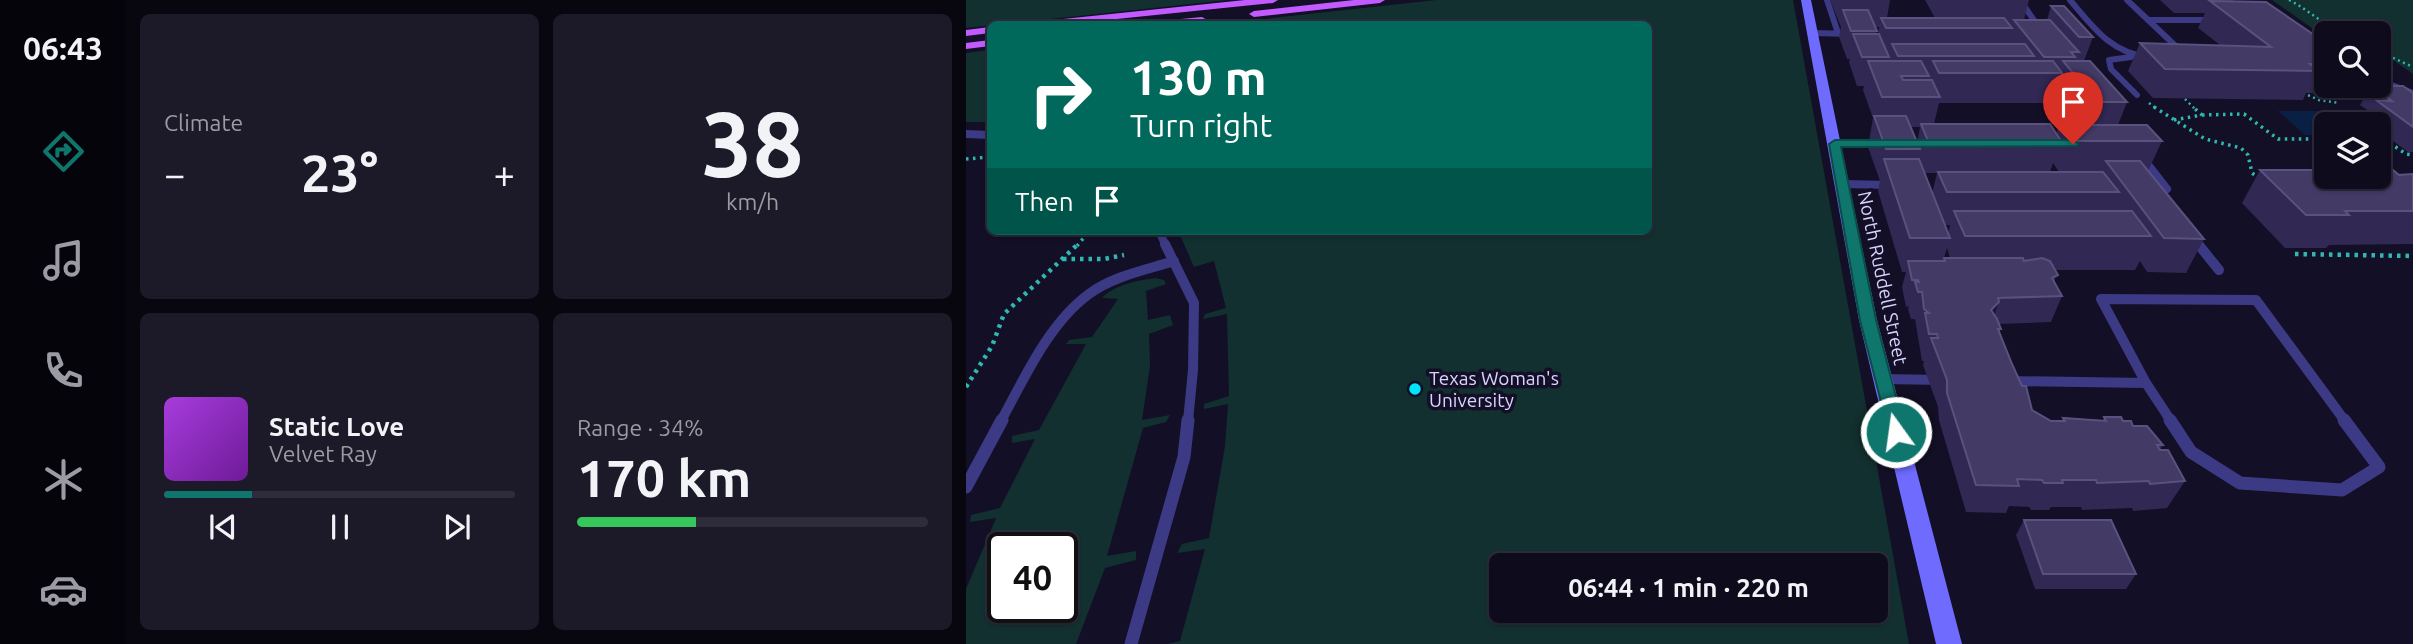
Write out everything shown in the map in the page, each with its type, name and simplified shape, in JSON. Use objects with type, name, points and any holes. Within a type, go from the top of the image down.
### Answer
[{"type":"main road","points":[[1073,21],[1273,0]]},
{"type":"main road","points":[[1243,15],[1380,0]]},
{"type":"main road","points":[[1188,21],[1215,18]]},
{"type":"main road","points":[[966,33],[987,30]]},
{"type":"main road","points":[[966,46],[987,43]]},
{"type":"street","name":"North Ruddell Street","points":[[1806,0],[1883,379],[1949,644]]},
{"type":"lane","points":[[1827,0],[1838,33]]},
{"type":"lane","points":[[2020,0],[2046,38],[2032,38]]},
{"type":"lane","points":[[2070,0],[2116,51],[2134,57]]},
{"type":"lane","points":[[2127,0],[2183,51],[2176,58]]},
{"type":"lane","points":[[2148,20],[2225,21]]},
{"type":"lane","points":[[1813,33],[1858,34]]},
{"type":"lane","points":[[2137,95],[2111,69],[2109,60],[2162,58]]},
{"type":"lane","points":[[2391,84],[2413,93]]},
{"type":"lane","points":[[966,134],[987,135]]},
{"type":"lane","points":[[1835,144],[1890,144]]},
{"type":"lane","points":[[2135,147],[2167,189],[2140,190]]},
{"type":"lane","points":[[1842,184],[1896,185]]},
{"type":"lane","points":[[2152,189],[2160,200]]},
{"type":"lane","points":[[2185,230],[2218,270]]},
{"type":"lane","points":[[1131,644],[1184,457],[1193,370],[1194,303],[1161,235]]},
{"type":"lane","points":[[966,487],[1047,346],[1076,307],[1090,294],[1115,281],[1174,261]]},
{"type":"lane","points":[[2101,299],[2256,300],[2379,467],[2342,490],[2240,483],[2191,452],[2146,383],[2101,299]]},
{"type":"lane","points":[[1883,379],[1950,380]]},
{"type":"lane","points":[[1990,380],[2146,383]]},
{"type":"path","points":[[2289,0],[2312,12],[2320,21]]},
{"type":"path","points":[[2391,57],[2413,67]]},
{"type":"path","points":[[2303,93],[2319,100],[2350,103],[2363,112]]},
{"type":"path","points":[[2137,95],[2205,139],[2241,148],[2248,155],[2252,176],[2267,184]]},
{"type":"path","points":[[2185,99],[2202,115]]},
{"type":"path","points":[[2355,100],[2364,103]]},
{"type":"path","points":[[2173,120],[2231,111],[2250,114],[2278,139],[2314,139]]},
{"type":"path","points":[[2391,144],[2406,154],[2413,155]]},
{"type":"path","points":[[966,159],[987,157]]},
{"type":"path","points":[[966,387],[992,346],[1004,314],[1085,235]]},
{"type":"path","points":[[1063,259],[1104,260],[1165,243]]},
{"type":"path","points":[[2320,248],[2326,255]]},
{"type":"path","points":[[2295,254],[2413,257]]},
{"type":"green space","points":[[966,0],[1228,0],[1032,21],[987,21],[987,26],[966,28]]},
{"type":"green space","name":"Texas Woman's University","points":[[1436,0],[1793,0],[1909,644],[1167,644],[1180,641],[1205,549],[1177,553],[1182,544],[1209,538],[1225,446],[1228,404],[1204,409],[1204,404],[1229,396],[1227,314],[1203,319],[1205,314],[1226,308],[1214,261],[1194,267],[1180,235],[1652,235],[1652,21],[1246,21]]},
{"type":"green space","points":[[2272,0],[2413,0],[2413,74],[2391,59],[2391,21],[2314,21],[2314,30]]},
{"type":"green space","points":[[987,50],[987,122],[966,122],[966,53]]},
{"type":"green space","points":[[1156,278],[1164,280],[1166,284],[1146,291],[1148,320],[1170,315],[1173,325],[1149,334],[1150,366],[1142,420],[1170,415],[1166,422],[1143,428],[1107,556],[1136,551],[1136,560],[1105,568],[1076,644],[966,644],[966,589],[987,539],[987,623],[1078,623],[1078,532],[990,532],[996,518],[970,522],[971,515],[1000,508],[1035,439],[1012,443],[1012,436],[1039,430],[1086,344],[1066,344],[1069,340],[1092,337],[1118,299],[1102,298],[1127,284]]},
{"type":"water","points":[[2278,111],[2326,112],[2314,112],[2314,135],[2305,135]]},
{"type":"building","points":[[2210,1],[2266,2],[2314,35],[2314,64],[2310,64],[2314,71],[2165,69],[2140,43],[2271,47]]},
{"type":"building","points":[[2051,6],[2064,6],[2093,37],[2079,37]]},
{"type":"building","points":[[1843,10],[1868,10],[1877,31],[1851,31]]},
{"type":"building","points":[[1881,18],[2004,18],[2012,28],[1886,28]]},
{"type":"building","points":[[2014,20],[2050,20],[2079,52],[2071,52],[2075,57],[2044,57]]},
{"type":"building","points":[[1853,34],[1879,34],[1889,57],[1862,57]]},
{"type":"building","points":[[1892,44],[2025,44],[2034,56],[1898,56]]},
{"type":"building","points":[[1868,61],[1921,61],[1929,76],[1901,76],[1903,80],[1932,80],[1940,97],[1882,97]]},
{"type":"building","points":[[1933,61],[2053,61],[2062,73],[1939,73]]},
{"type":"building","points":[[2063,61],[2090,61],[2127,102],[2097,102]]},
{"type":"building","points":[[2391,86],[2403,86],[2413,93],[2413,127],[2376,100],[2392,101],[2388,98],[2391,98]]},
{"type":"building","points":[[1874,116],[1906,116],[1920,149],[1886,149]]},
{"type":"building","points":[[1921,124],[2050,124],[2061,141],[1928,141]]},
{"type":"building","points":[[2059,125],[2147,125],[2162,141],[2071,141]]},
{"type":"building","points":[[1884,159],[1919,159],[1950,238],[1910,238]]},
{"type":"building","points":[[2106,161],[2140,161],[2204,239],[2164,238]]},
{"type":"building","points":[[2260,170],[2314,170],[2314,189],[2391,189],[2391,170],[2399,175],[2413,174],[2413,211],[2345,211],[2349,215],[2306,215]]},
{"type":"building","points":[[1938,172],[2103,172],[2119,192],[1947,192]]},
{"type":"building","points":[[1954,211],[2132,211],[2151,236],[1965,236]]},
{"type":"building","points":[[1944,258],[2023,258],[2024,261],[2042,258],[2050,261],[2058,275],[2052,278],[2062,296],[1998,298],[1999,302],[1991,310],[1997,319],[2001,329],[1998,329],[2022,386],[2026,386],[2032,410],[2051,421],[2065,421],[2063,418],[2106,421],[2104,417],[2121,417],[2123,421],[2131,421],[2133,426],[2147,426],[2163,445],[2157,445],[2160,450],[2168,450],[2185,481],[2150,484],[2149,481],[2097,483],[2096,480],[2062,480],[2063,483],[2044,483],[2042,480],[2017,479],[2019,486],[1976,485],[1947,393],[1947,380],[1931,338],[1938,338],[1937,334],[1929,334],[1925,313],[1929,313],[1924,309],[1922,292],[1918,292],[1915,282],[1919,282],[1918,280],[1912,280],[1908,261],[1945,261]]},
{"type":"building","points":[[2024,520],[2111,520],[2136,574],[2043,574]]},
{"type":"place","name":"Texas Woman's University","points":[[1415,389]]},
{"type":"route","points":[[1896,432],[1868,320],[1835,144],[2073,144]]}]
